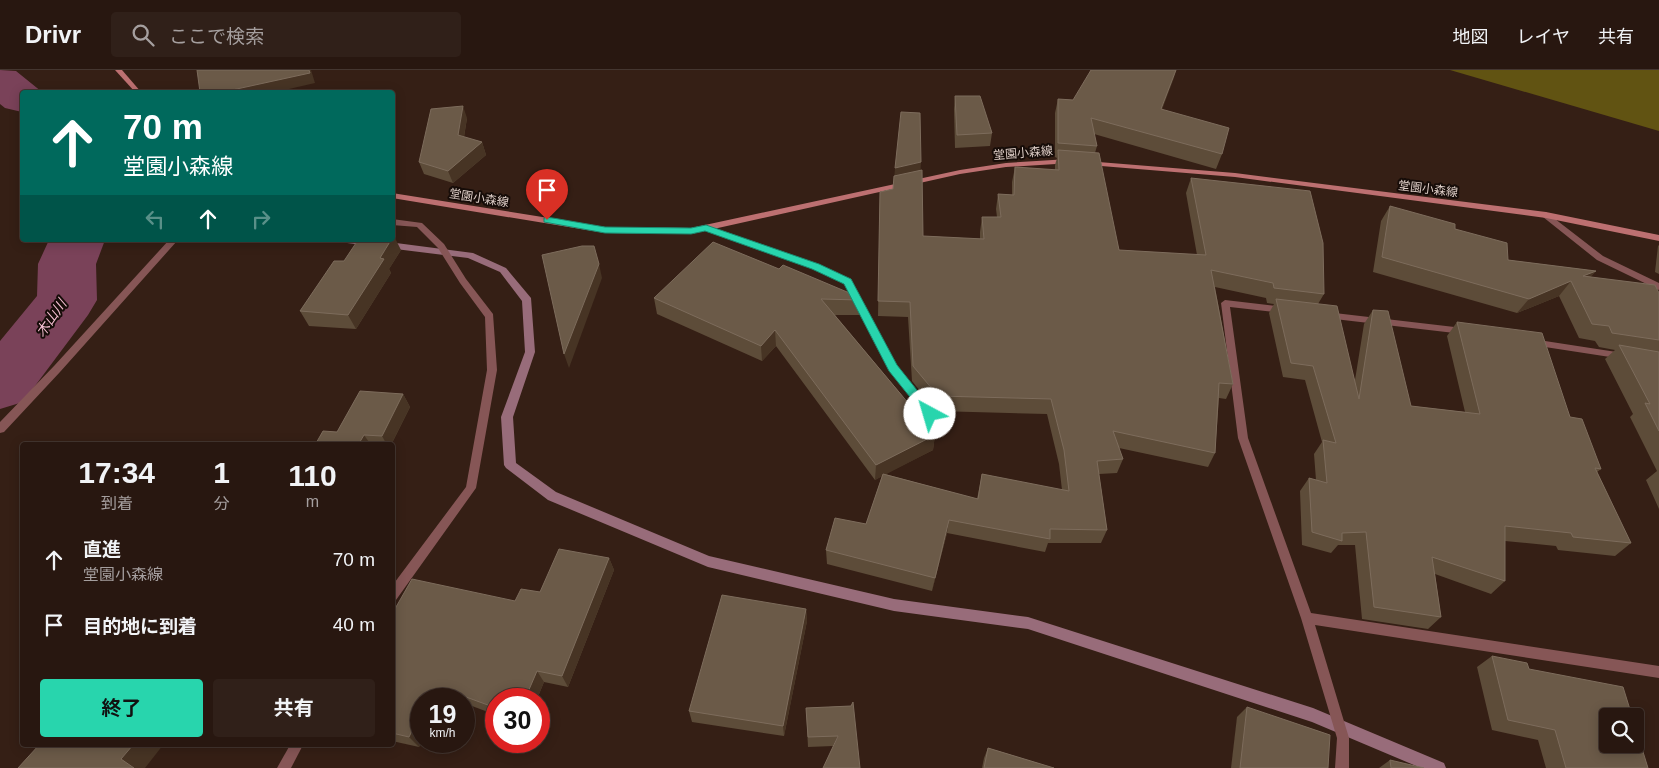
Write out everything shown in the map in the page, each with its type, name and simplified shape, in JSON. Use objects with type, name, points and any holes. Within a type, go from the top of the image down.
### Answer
[{"type":"main road","points":[[118,70],[136,90]]},
{"type":"main road","name":"堂園小森線","points":[[395,195],[605,230],[691,231],[960,172],[1006,165],[1059,161],[1235,175],[1546,215],[1659,238]]},
{"type":"street","points":[[1546,215],[1600,258],[1659,287]]},
{"type":"street","points":[[395,222],[419,224],[441,246],[463,282],[490,316],[492,370],[471,488],[395,592]]},
{"type":"street","points":[[706,228],[815,266],[848,281],[893,368],[930,414]]},
{"type":"street","points":[[0,429],[172,242]]},
{"type":"street","points":[[1292,311],[1224,303],[1243,438],[1307,618],[1343,738],[1342,768]]},
{"type":"street","points":[[1320,314],[1473,333]]},
{"type":"street","points":[[1520,340],[1632,357]]},
{"type":"street","points":[[1307,618],[1659,672]]},
{"type":"street","points":[[284,768],[297,747]]},
{"type":"shaded area","points":[[1450,70],[1659,70],[1659,131]]},
{"type":"building","points":[[197,70],[309,70],[310,73],[232,90],[200,90]]},
{"type":"building","points":[[1091,70],[1176,70],[1161,109],[1229,128],[1222,154],[1091,118],[1097,146],[1058,143],[1058,99],[1073,100]]},
{"type":"building","points":[[955,96],[980,96],[992,133],[957,135]]},
{"type":"building","points":[[463,106],[458,135],[482,142],[448,171],[419,162],[431,109]]},
{"type":"building","points":[[901,112],[920,113],[921,162],[895,168]]},
{"type":"building","points":[[1058,150],[1099,153],[1119,250],[1206,255],[1191,178],[1310,191],[1323,243],[1324,294],[1274,288],[1273,283],[1211,270],[1233,384],[1219,383],[1215,453],[1113,431],[1123,459],[1097,461],[1107,530],[1050,529],[1050,539],[949,520],[935,578],[826,550],[835,518],[866,524],[883,474],[978,499],[982,474],[1069,491],[1064,450],[1051,399],[938,396],[913,366],[910,302],[878,301],[880,192],[893,189],[894,176],[922,170],[923,236],[984,239],[982,217],[1001,217],[998,194],[1014,195],[1015,167],[1059,170]]},
{"type":"building","points":[[1390,206],[1455,224],[1455,229],[1507,243],[1508,260],[1596,271],[1583,276],[1655,285],[1659,293],[1659,340],[1612,333],[1609,326],[1592,324],[1571,281],[1529,299],[1382,257]]},
{"type":"building","points":[[357,242],[390,242],[380,258],[384,259],[348,315],[300,311],[334,261],[344,261]]},
{"type":"building","points":[[713,242],[779,269],[783,265],[859,297],[860,300],[821,299],[935,435],[876,465],[775,330],[761,346],[654,298]]},
{"type":"building","points":[[582,246],[594,246],[599,264],[564,354],[542,255]]},
{"type":"building","points":[[1276,299],[1337,306],[1359,399],[1373,310],[1388,311],[1411,406],[1480,414],[1457,322],[1542,333],[1570,417],[1582,419],[1601,469],[1595,468],[1631,543],[1573,537],[1571,533],[1505,526],[1505,581],[1432,557],[1441,617],[1374,607],[1366,532],[1342,533],[1342,541],[1312,532],[1309,478],[1327,483],[1323,440],[1336,443],[1313,366],[1291,363]]},
{"type":"building","points":[[1619,345],[1659,352],[1659,431],[1645,403],[1650,404]]},
{"type":"building","points":[[360,391],[403,394],[382,436],[364,435],[360,442],[317,442],[323,431],[337,432]]},
{"type":"building","points":[[559,549],[609,558],[562,676],[537,671],[530,688],[485,688],[485,704],[475,700],[475,688],[410,688],[410,735],[409,737],[395,734],[395,609],[412,579],[515,601],[521,589],[540,592]]},
{"type":"building","points":[[722,595],[806,609],[783,726],[689,711]]},
{"type":"building","points":[[1492,656],[1527,663],[1529,669],[1623,687],[1630,708],[1599,708],[1599,753],[1643,753],[1648,768],[1566,768],[1555,730],[1508,720]]},
{"type":"building","points":[[853,702],[860,768],[823,768],[838,736],[808,737],[806,708],[851,706]]},
{"type":"building","points":[[1247,707],[1330,735],[1328,768],[1240,768]]},
{"type":"building","points":[[37,747],[131,747],[121,759],[134,768],[18,768]]},
{"type":"building","points":[[988,748],[1054,768],[984,768]]},
{"type":"building","points":[[1390,760],[1424,768],[1391,768]]},
{"type":"waterway","name":"木山川","points":[[0,81],[20,96]]},
{"type":"waterway","name":"木山川","points":[[0,385],[67,300],[67,264],[76,242]]},
{"type":"waterway","points":[[363,242],[470,255],[503,270],[527,300],[530,352],[507,417],[510,465],[552,496],[708,561],[894,605],[1028,623],[1313,715],[1439,768]]},
{"type":"route","points":[[547,220],[605,230],[691,231],[706,228],[815,266],[848,281],[893,368],[930,414]]}]
